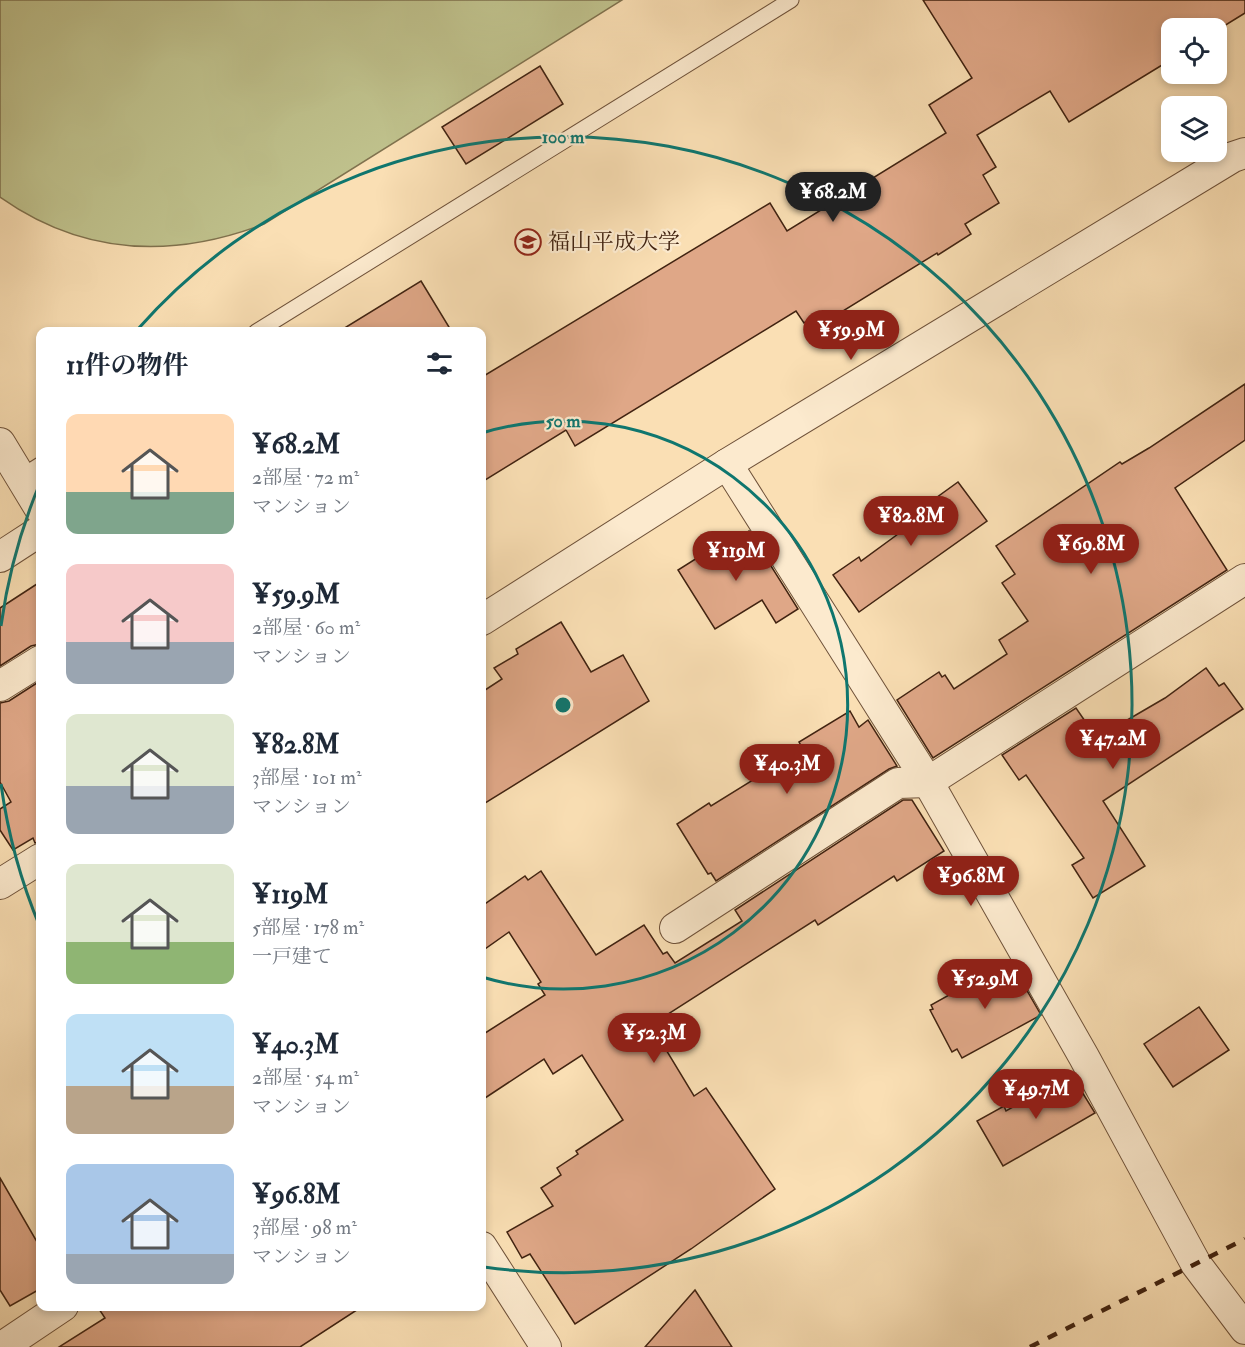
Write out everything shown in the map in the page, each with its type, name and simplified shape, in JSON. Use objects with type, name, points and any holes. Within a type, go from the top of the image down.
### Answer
[{"type":"street","points":[[486,617],[727,464],[1233,157],[1245,153]]},
{"type":"street","points":[[0,442],[31,471],[36,492]]},
{"type":"street","points":[[727,464],[928,782],[1084,1057],[1196,1264],[1245,1329]]},
{"type":"street","points":[[0,557],[36,534]]},
{"type":"street","points":[[675,928],[898,783],[928,782],[1245,579]]},
{"type":"street","points":[[0,686],[36,664]]},
{"type":"street","points":[[0,884],[36,862]]},
{"type":"street","points":[[486,1254],[538,1344]]},
{"type":"street","points":[[2,1347],[56,1311]]},
{"type":"lane","points":[[264,327],[791,0]]},
{"type":"green space","points":[[0,0],[622,0],[264,224],[195,243],[162,246],[128,245],[95,240],[63,231],[31,216],[0,197]]},
{"type":"building","points":[[923,0],[1245,0],[1245,13],[1227,24],[1227,18],[1161,18],[1161,66],[1069,122],[1050,91],[977,135],[996,167],[983,175],[999,203],[965,224],[971,234],[938,255],[937,253],[822,324],[817,315],[804,323],[796,311],[575,446],[566,430],[486,480],[486,375],[770,203],[787,231],[946,133],[929,105],[972,78]]},
{"type":"building","points":[[540,66],[563,104],[466,164],[442,127]]},
{"type":"building","points":[[421,281],[449,327],[346,327]]},
{"type":"building","points":[[1245,384],[1245,440],[1175,488],[1227,570],[933,758],[897,700],[939,672],[942,677],[945,675],[954,689],[1007,654],[999,640],[1028,621],[1002,583],[1015,574],[996,546],[1120,462],[1122,464],[1149,448]]},
{"type":"building","points":[[958,482],[987,521],[859,612],[833,575],[859,557],[861,561],[909,526],[904,521]]},
{"type":"building","points":[[749,531],[798,609],[776,623],[762,600],[715,629],[678,570],[724,541],[727,545]]},
{"type":"building","points":[[36,585],[36,645],[0,666],[0,608]]},
{"type":"building","points":[[561,622],[591,672],[623,655],[649,701],[486,803],[486,689],[502,679],[494,668],[518,654],[516,649]]},
{"type":"building","points":[[1206,668],[1219,686],[1224,683],[1243,709],[1103,801],[1145,866],[1093,898],[1072,865],[1084,858],[1026,775],[1019,780],[1002,755],[1076,708],[1096,737],[1165,698]]},
{"type":"building","points":[[36,684],[36,843],[33,838],[13,850],[0,830],[0,809],[11,802],[0,782],[0,703],[9,701]]},
{"type":"building","points":[[850,711],[859,727],[868,720],[897,766],[716,881],[711,873],[708,874],[677,824],[709,803],[711,806],[803,749],[799,742]]},
{"type":"building","points":[[903,800],[912,800],[944,851],[897,881],[894,876],[818,925],[815,920],[651,1025],[694,1096],[706,1088],[775,1189],[691,1249],[575,1324],[530,1254],[522,1258],[507,1232],[553,1206],[541,1188],[561,1175],[557,1168],[578,1154],[576,1151],[623,1120],[582,1055],[553,1074],[544,1059],[486,1097],[486,1032],[545,995],[538,984],[541,982],[509,932],[486,948],[486,903],[525,876],[528,880],[541,871],[596,955],[644,925],[663,954],[667,952],[675,963],[742,921],[735,910]]},
{"type":"building","points":[[1010,961],[1041,1015],[962,1058],[957,1049],[952,1052],[930,1010],[933,1009],[931,1005]]},
{"type":"building","points":[[1199,1007],[1229,1050],[1173,1087],[1144,1044]]},
{"type":"building","points":[[1071,1074],[1095,1113],[1003,1166],[977,1121],[1004,1106],[1006,1111]]},
{"type":"building","points":[[0,1178],[36,1240],[36,1291],[10,1306],[0,1290]]},
{"type":"building","points":[[695,1290],[732,1347],[645,1347]]},
{"type":"building","points":[[100,1311],[355,1311],[300,1347],[59,1347],[105,1318]]},
{"type":"railway","points":[[1030,1347],[1245,1239]]},
{"type":"place","name":"福山平成大学","points":[[528,242]]}]
